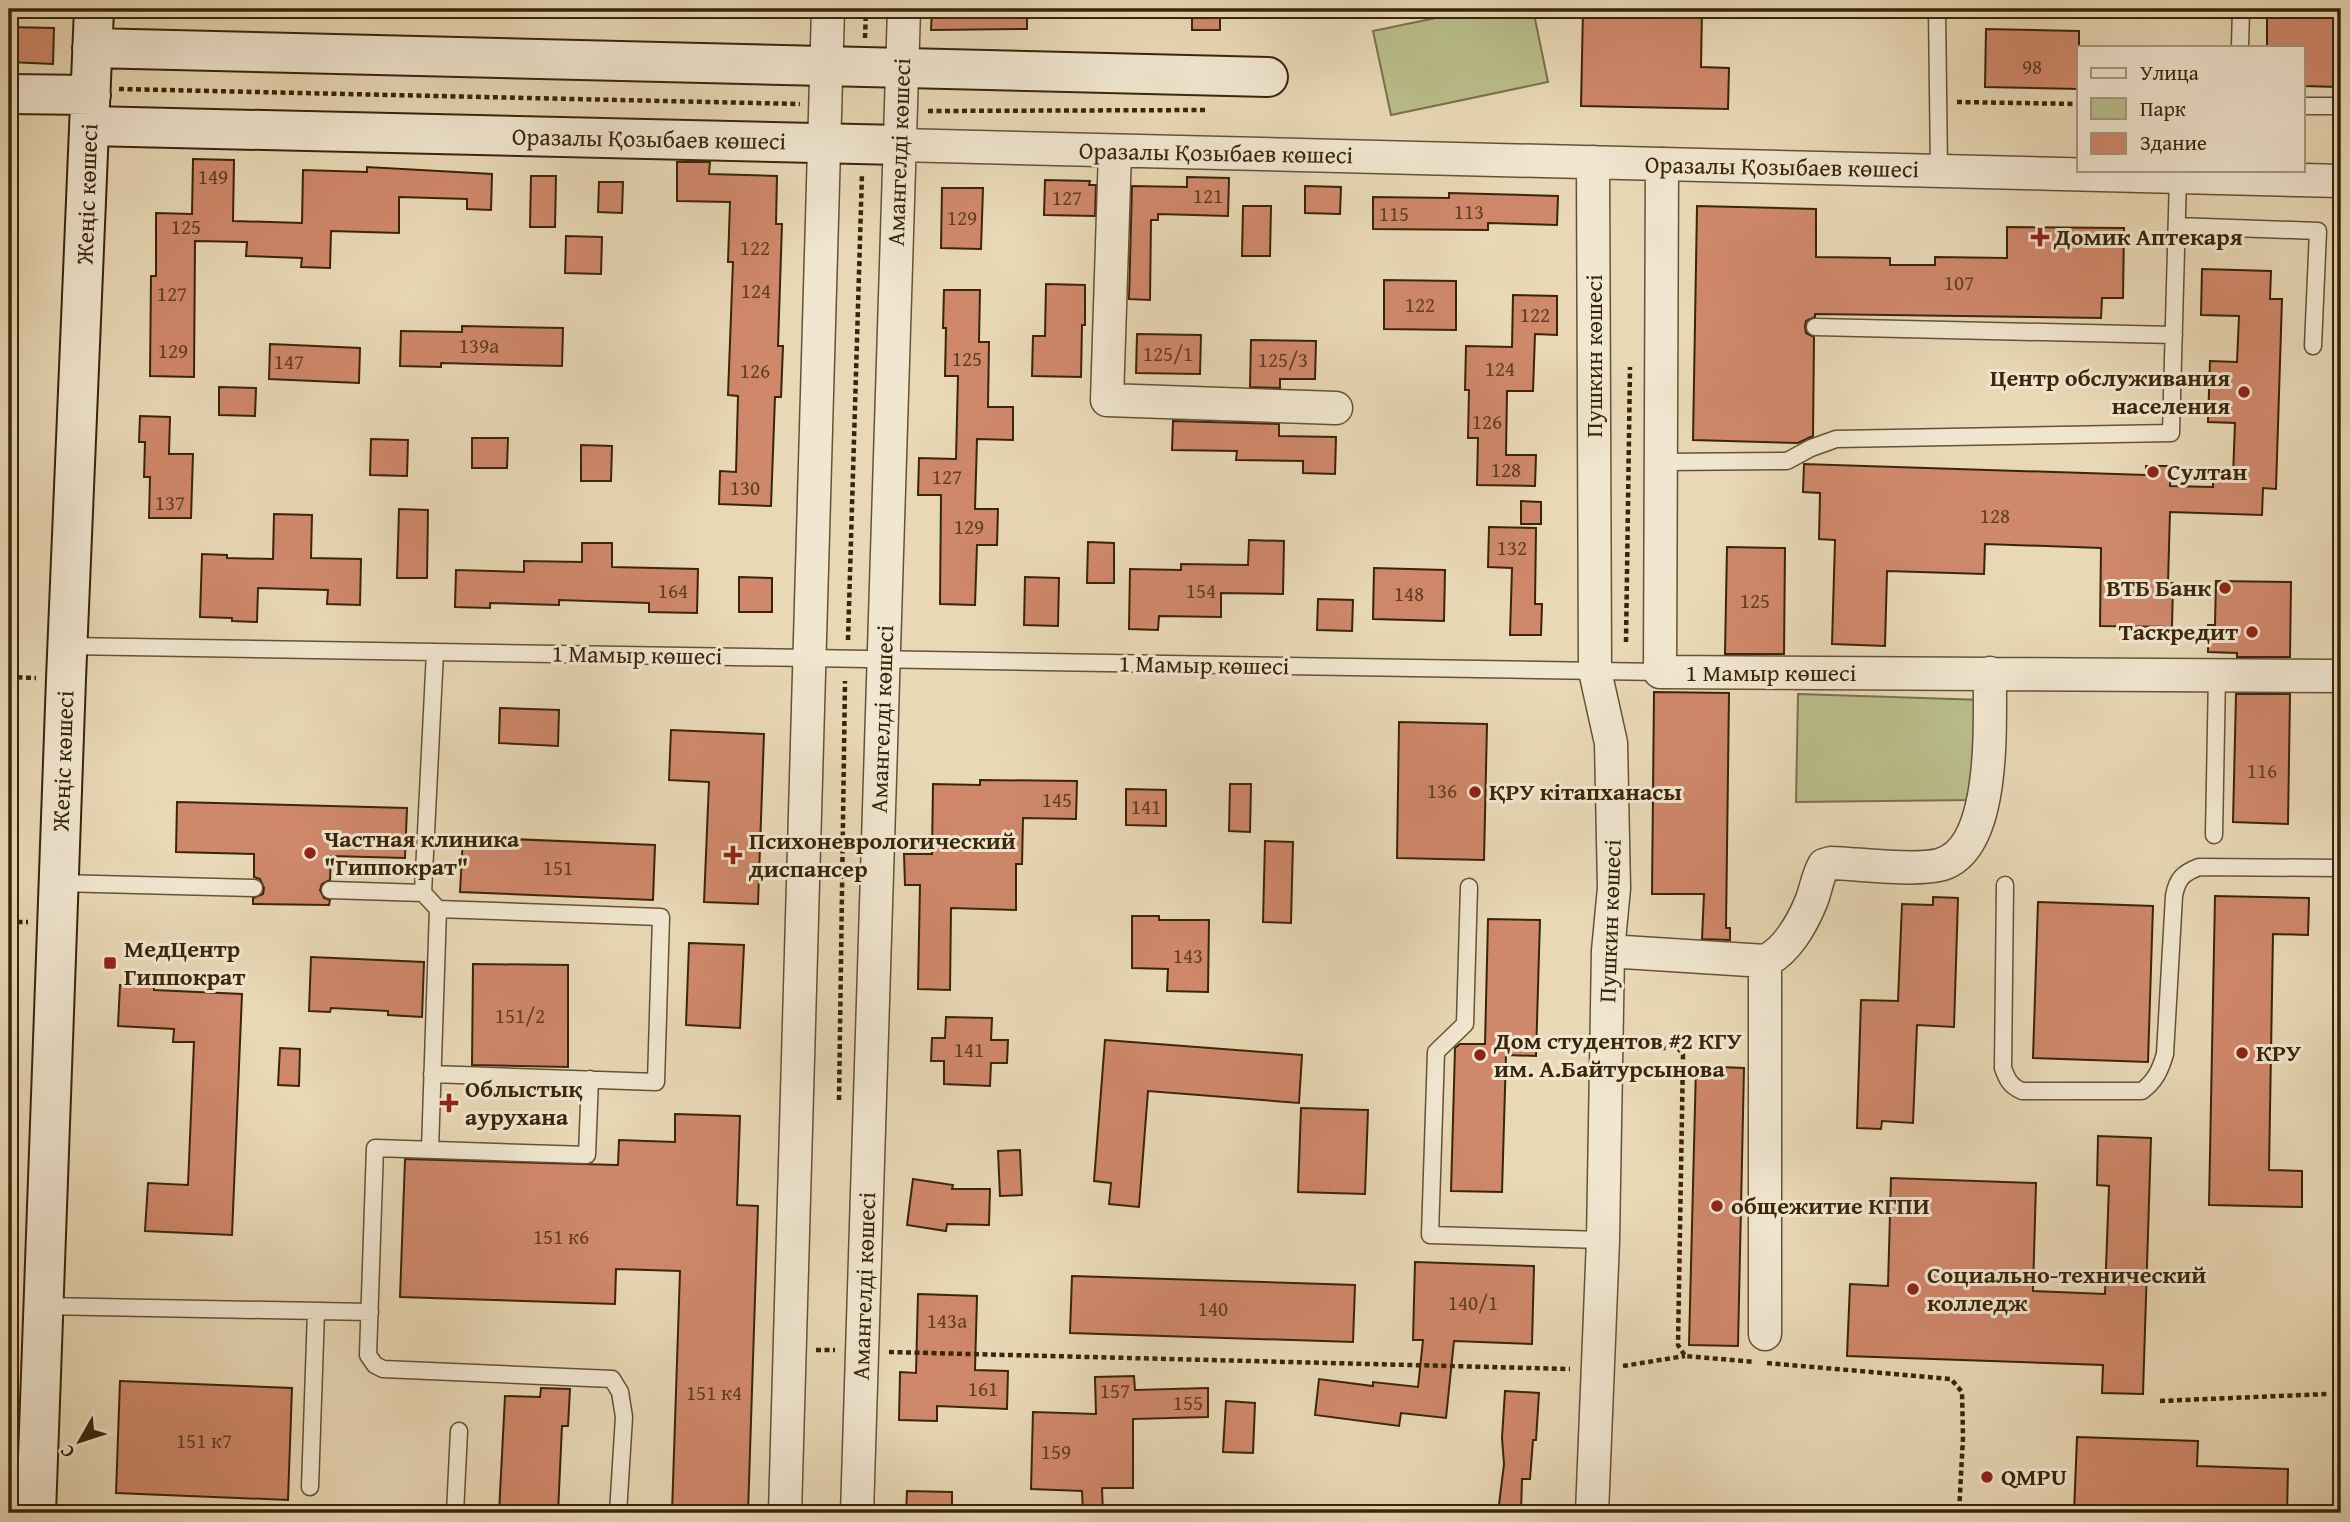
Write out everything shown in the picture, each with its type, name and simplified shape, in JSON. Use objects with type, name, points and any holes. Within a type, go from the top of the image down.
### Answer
[{"type":"street","name":"Жеңіс көшесі","points":[[36,1513],[67,646],[94,9]]},
{"type":"street","points":[[785,1513],[828,9]]},
{"type":"street","name":"Амангелді көшесі","points":[[857,1513],[884,659],[887,134],[902,68],[904,9]]},
{"type":"street","points":[[92,48],[1268,77]]},
{"type":"street","name":"Оразалы Қозыбаев көшесі","points":[[9,94],[91,103],[824,144],[887,134],[1115,151],[2178,176],[2237,174],[2341,181]]},
{"type":"street","points":[[1115,151],[1107,400],[1336,408]]},
{"type":"street","name":"Пушкин көшесі","points":[[1592,1513],[1603,1240],[1608,951],[1614,888],[1611,743],[1595,671],[1593,162]]},
{"type":"street","points":[[1660,672],[1662,164]]},
{"type":"street","name":"1 Мамыр көшесі","points":[[1660,672],[2341,676]]},
{"type":"street","points":[[1608,951],[1765,961],[1776,956],[1785,947],[1811,903],[1824,865],[1940,865],[1955,857],[1965,846],[1982,812],[1989,756],[1990,673]]},
{"type":"street","points":[[1765,961],[1765,1334]]},
{"type":"lane","points":[[1937,9],[1939,170]]},
{"type":"lane","points":[[2240,46],[2241,9]]},
{"type":"lane","points":[[2304,106],[2341,106]]},
{"type":"lane","points":[[1661,462],[1787,461],[1836,439],[2171,433],[2178,176]]},
{"type":"lane","points":[[2177,226],[2318,231],[2313,346]]},
{"type":"lane","points":[[1815,327],[2174,335]]},
{"type":"lane","name":"1 Мамыр көшесі","points":[[67,646],[1660,672]]},
{"type":"lane","points":[[423,893],[435,652]]},
{"type":"lane","points":[[2214,835],[2217,675]]},
{"type":"lane","points":[[2005,885],[2003,1068],[2008,1080],[2013,1087],[2022,1091],[2142,1091],[2160,1072],[2165,1054],[2176,882],[2185,873],[2199,867],[2341,868]]},
{"type":"lane","points":[[58,883],[254,888]]},
{"type":"lane","points":[[1469,887],[1465,1024],[1436,1052],[1430,1235],[1603,1240]]},
{"type":"lane","points":[[330,890],[423,893],[438,909],[661,917],[656,1082],[432,1074]]},
{"type":"lane","points":[[430,1150],[438,909]]},
{"type":"lane","points":[[590,1079],[587,1155],[375,1148],[368,1355],[375,1365],[383,1368],[612,1378],[620,1392],[624,1417],[618,1513]]},
{"type":"lane","points":[[43,1306],[370,1312]]},
{"type":"lane","points":[[310,1487],[316,1311]]},
{"type":"lane","points":[[455,1513],[458,1431]]},
{"type":"path","points":[[1938,102],[2077,104]]},
{"type":"path","points":[[91,103],[825,104]]},
{"type":"path","points":[[847,659],[887,134],[1219,110]]},
{"type":"path","points":[[1626,650],[1630,358]]},
{"type":"path","points":[[838,1113],[845,681]]},
{"type":"path","points":[[790,1350],[1598,1369],[1685,1356]]},
{"type":"path","points":[[2160,1401],[2327,1394]]},
{"type":"green space","points":[[1479,9],[1533,9],[1548,82],[1391,115],[1373,31]]},
{"type":"green space","points":[[1798,694],[1984,700],[1972,800],[1796,802]]},
{"type":"building","points":[[932,9],[1027,9],[1027,29],[931,30]]},
{"type":"building","points":[[1192,9],[1220,9],[1220,30],[1192,30]]},
{"type":"building","points":[[1583,9],[1702,9],[1701,67],[1729,68],[1728,109],[1581,106]]},
{"type":"building","points":[[2267,9],[2340,9],[2339,87],[2304,86],[2304,46],[2267,46]]},
{"type":"building","points":[[9,27],[54,28],[53,64],[9,62]]},
{"type":"building","points":[[1986,29],[2079,31],[2077,89],[1985,87]]},
{"type":"building","points":[[193,159],[234,160],[233,221],[302,223],[303,170],[367,172],[367,167],[492,174],[491,210],[467,209],[467,199],[399,197],[399,233],[331,231],[330,268],[301,267],[302,258],[246,256],[247,242],[195,241],[194,377],[150,376],[151,276],[156,276],[156,213],[192,214]]},
{"type":"building","points":[[677,162],[710,162],[709,174],[777,176],[776,224],[782,224],[778,346],[783,346],[781,397],[775,397],[771,506],[719,504],[720,471],[736,472],[738,396],[728,395],[733,262],[728,262],[730,202],[677,201]]},
{"type":"building","points":[[531,176],[556,176],[555,227],[530,227]]},
{"type":"building","points":[[1187,177],[1229,178],[1228,216],[1158,214],[1158,220],[1151,220],[1150,300],[1129,299],[1132,186],[1187,187]]},
{"type":"building","points":[[1045,180],[1090,181],[1089,185],[1096,185],[1095,216],[1044,215]]},
{"type":"building","points":[[599,182],[623,182],[622,213],[598,212]]},
{"type":"building","points":[[1305,186],[1341,187],[1340,214],[1305,213]]},
{"type":"building","points":[[942,188],[983,188],[981,249],[941,248]]},
{"type":"building","points":[[1449,193],[1558,196],[1557,225],[1488,223],[1488,230],[1373,229],[1373,197],[1449,198]]},
{"type":"building","points":[[1243,206],[1271,206],[1270,256],[1242,256]]},
{"type":"building","points":[[1697,206],[1816,209],[1816,257],[1890,258],[1890,265],[1935,265],[1935,257],[2007,258],[2007,227],[2124,228],[2123,298],[2102,298],[2101,318],[1815,314],[1815,317],[1806,321],[1805,326],[1806,333],[1814,337],[1813,436],[1798,443],[1693,440]]},
{"type":"building","points":[[566,236],[602,237],[601,274],[565,273]]},
{"type":"building","points":[[2202,269],[2271,271],[2270,299],[2282,299],[2276,489],[2263,488],[2262,515],[2170,512],[2168,583],[2173,583],[2172,627],[2100,626],[2101,548],[1985,544],[1984,574],[1887,571],[1885,646],[1832,644],[1835,540],[1819,539],[1820,493],[1803,492],[1804,464],[2146,475],[2146,466],[2171,466],[2170,486],[2213,487],[2213,475],[2233,476],[2235,423],[2208,422],[2210,361],[2237,362],[2239,316],[2201,315]]},
{"type":"building","points":[[1384,280],[1456,281],[1456,330],[1384,329]]},
{"type":"building","points":[[1046,284],[1085,285],[1081,377],[1032,376],[1033,336],[1045,336]]},
{"type":"building","points":[[944,290],[980,290],[979,342],[989,342],[988,407],[1013,407],[1013,440],[977,439],[975,509],[998,509],[997,545],[977,545],[975,605],[940,604],[941,495],[918,495],[919,458],[956,459],[958,376],[945,376]]},
{"type":"building","points":[[1513,295],[1557,296],[1557,335],[1535,334],[1533,391],[1507,391],[1506,455],[1536,455],[1535,486],[1477,485],[1478,438],[1468,438],[1466,346],[1512,347]]},
{"type":"building","points":[[462,326],[563,328],[562,366],[441,363],[441,367],[400,366],[401,331],[462,332]]},
{"type":"building","points":[[1137,334],[1201,335],[1200,374],[1136,373]]},
{"type":"building","points":[[1251,340],[1316,341],[1315,379],[1280,379],[1280,388],[1250,387]]},
{"type":"building","points":[[270,344],[360,348],[359,383],[269,379]]},
{"type":"building","points":[[219,387],[256,388],[255,416],[219,415]]},
{"type":"building","points":[[140,416],[170,417],[169,454],[193,454],[191,518],[149,518],[150,477],[144,477],[145,442],[139,442]]},
{"type":"building","points":[[1173,421],[1279,424],[1279,436],[1336,437],[1335,474],[1303,473],[1303,461],[1236,460],[1237,451],[1172,450]]},
{"type":"building","points":[[472,438],[508,438],[507,468],[472,468]]},
{"type":"building","points":[[371,439],[408,440],[407,476],[370,475]]},
{"type":"building","points":[[581,445],[612,446],[611,481],[581,481]]},
{"type":"building","points":[[1521,501],[1541,502],[1541,524],[1521,524]]},
{"type":"building","points":[[399,509],[428,510],[427,578],[397,578]]},
{"type":"building","points":[[274,514],[312,515],[311,558],[361,559],[360,605],[327,604],[328,590],[258,588],[257,622],[200,617],[202,554],[227,555],[227,558],[273,559]]},
{"type":"building","points":[[1489,527],[1536,528],[1535,604],[1542,604],[1541,635],[1510,635],[1512,568],[1488,567]]},
{"type":"building","points":[[1249,540],[1284,541],[1283,594],[1221,593],[1221,617],[1159,616],[1158,630],[1129,629],[1130,569],[1181,570],[1181,564],[1248,565]]},
{"type":"building","points":[[1088,542],[1114,543],[1114,583],[1087,583]]},
{"type":"building","points":[[582,543],[612,543],[612,567],[698,569],[697,613],[649,612],[649,603],[559,600],[559,605],[490,603],[490,608],[455,607],[456,570],[524,572],[524,561],[582,562]]},
{"type":"building","points":[[1727,547],[1785,548],[1784,654],[1725,654]]},
{"type":"building","points":[[1374,568],[1445,570],[1444,621],[1373,619]]},
{"type":"building","points":[[739,577],[772,578],[772,612],[739,612]]},
{"type":"building","points":[[1025,577],[1059,578],[1058,626],[1024,625]]},
{"type":"building","points":[[2216,581],[2291,582],[2290,657],[2237,657],[2237,653],[2208,652],[2208,625],[2215,625]]},
{"type":"building","points":[[1318,599],[1353,600],[1352,631],[1317,630]]},
{"type":"building","points":[[1654,692],[1729,693],[1726,928],[1730,928],[1730,940],[1702,939],[1704,894],[1652,894]]},
{"type":"building","points":[[2236,694],[2290,694],[2288,824],[2233,822]]},
{"type":"building","points":[[500,708],[559,710],[558,746],[499,743]]},
{"type":"building","points":[[1399,722],[1487,724],[1484,860],[1397,858]]},
{"type":"building","name":"Психоневрологический диспансер","points":[[671,730],[764,734],[758,904],[704,902],[709,782],[669,780]]},
{"type":"building","points":[[980,780],[1077,781],[1076,819],[1023,818],[1022,864],[1016,864],[1016,910],[951,908],[950,990],[918,989],[920,885],[905,885],[904,854],[932,854],[933,784],[980,785]]},
{"type":"building","points":[[1230,784],[1251,784],[1250,832],[1229,831]]},
{"type":"building","points":[[1126,789],[1166,790],[1166,826],[1126,825]]},
{"type":"building","name":"Частная клиника \"Гиппократ\"","points":[[177,802],[407,808],[405,858],[331,856],[330,880],[322,884],[320,890],[324,898],[330,900],[329,905],[253,904],[253,898],[263,894],[264,888],[260,879],[254,877],[254,854],[176,852]]},
{"type":"building","points":[[463,837],[655,845],[653,900],[460,892]]},
{"type":"building","points":[[1265,841],[1293,842],[1291,923],[1263,922]]},
{"type":"building","name":"КРУ","points":[[2215,896],[2309,898],[2308,935],[2273,934],[2269,1170],[2302,1171],[2302,1207],[2209,1205]]},
{"type":"building","points":[[1933,897],[1958,898],[1954,1027],[1917,1025],[1913,1123],[1882,1121],[1881,1129],[1857,1128],[1861,1000],[1898,1001],[1902,904],[1933,905]]},
{"type":"building","points":[[2038,902],[2153,906],[2148,1062],[2033,1058]]},
{"type":"building","points":[[1132,916],[1159,916],[1159,920],[1209,920],[1208,992],[1167,991],[1168,969],[1132,968]]},
{"type":"building","name":"Дом студентов #2 КГУ им. А.Байтурсынова","points":[[1488,919],[1540,920],[1536,1056],[1506,1055],[1502,1192],[1451,1191],[1455,1048],[1460,1044],[1485,1044]]},
{"type":"building","points":[[689,943],[744,945],[740,1028],[686,1025]]},
{"type":"building","points":[[311,957],[424,962],[422,1017],[388,1015],[388,1011],[331,1008],[330,1012],[309,1011]]},
{"type":"building","points":[[473,964],[568,965],[568,1067],[472,1065]]},
{"type":"building","points":[[120,985],[154,986],[154,990],[242,994],[232,1235],[145,1231],[148,1183],[188,1185],[194,1042],[173,1042],[174,1029],[118,1026]]},
{"type":"building","points":[[946,1017],[992,1018],[991,1040],[1008,1040],[1007,1063],[991,1063],[990,1086],[944,1084],[944,1061],[931,1061],[932,1038],[945,1038]]},
{"type":"building","points":[[1105,1040],[1302,1055],[1299,1103],[1148,1091],[1139,1207],[1109,1204],[1111,1183],[1094,1181]]},
{"type":"building","points":[[280,1048],[300,1049],[299,1086],[278,1085]]},
{"type":"building","name":"общежитие КГПИ","points":[[1696,1066],[1744,1068],[1738,1346],[1689,1345]]},
{"type":"building","points":[[1301,1108],[1368,1110],[1365,1194],[1298,1192]]},
{"type":"building","points":[[675,1114],[740,1116],[737,1205],[758,1206],[748,1513],[672,1513],[680,1271],[616,1269],[615,1304],[400,1297],[405,1159],[618,1165],[619,1140],[675,1142]]},
{"type":"building","name":"Социально-технический колледж","points":[[2098,1136],[2151,1138],[2143,1394],[2102,1393],[2103,1365],[1847,1356],[1850,1284],[1888,1286],[1891,1178],[2036,1183],[2033,1291],[2105,1294],[2109,1186],[2097,1185]]},
{"type":"building","points":[[1020,1150],[1022,1195],[1000,1196],[998,1151]]},
{"type":"building","points":[[913,1179],[953,1185],[952,1189],[990,1189],[989,1225],[947,1224],[946,1231],[907,1225]]},
{"type":"building","points":[[1415,1262],[1534,1266],[1532,1344],[1454,1341],[1446,1418],[1401,1413],[1399,1426],[1315,1415],[1319,1379],[1373,1386],[1373,1382],[1418,1387],[1423,1340],[1413,1340]]},
{"type":"building","points":[[1072,1276],[1355,1285],[1353,1342],[1070,1333]]},
{"type":"building","points":[[918,1294],[977,1296],[975,1370],[1008,1371],[1007,1409],[937,1406],[937,1421],[899,1420],[900,1372],[916,1373]]},
{"type":"building","points":[[1134,1376],[1135,1390],[1208,1388],[1208,1417],[1133,1419],[1133,1488],[1102,1488],[1103,1513],[1083,1513],[1082,1491],[1031,1489],[1033,1412],[1096,1414],[1095,1377]]},
{"type":"building","points":[[120,1381],[292,1388],[288,1500],[116,1493]]},
{"type":"building","points":[[541,1388],[570,1389],[568,1426],[562,1426],[558,1513],[499,1513],[505,1396],[540,1397]]},
{"type":"building","points":[[1505,1391],[1539,1393],[1530,1479],[1522,1479],[1521,1513],[1498,1513],[1504,1464],[1502,1438]]},
{"type":"building","points":[[1226,1401],[1255,1403],[1253,1453],[1223,1452]]},
{"type":"building","points":[[2077,1437],[2198,1441],[2197,1466],[2288,1469],[2287,1513],[2074,1513]]},
{"type":"building","points":[[907,1491],[952,1492],[952,1513],[906,1513]]},
{"type":"place","name":"Домик Аптекаря","points":[[2040,237]]},
{"type":"place","name":"Центр обслуживания населения","points":[[2244,392]]},
{"type":"place","name":"Султан","points":[[2153,472]]},
{"type":"place","name":"ВТБ Банк","points":[[2225,588]]},
{"type":"place","name":"Таскредит","points":[[2252,632]]},
{"type":"place","name":"ҚРУ кітапханасы","points":[[1475,792]]},
{"type":"place","name":"Частная клиника \"Гиппократ\"","points":[[310,853]]},
{"type":"place","name":"Психоневрологический диспансер","points":[[733,855]]},
{"type":"place","name":"МедЦентр Гиппократ","points":[[110,963]]},
{"type":"place","name":"КРУ","points":[[2242,1053]]},
{"type":"place","name":"Дом студентов #2 КГУ им. А.Байтурсынова","points":[[1480,1055]]},
{"type":"place","name":"Облыстық аурухана","points":[[449,1103]]},
{"type":"place","name":"общежитие КГПИ","points":[[1717,1206]]},
{"type":"place","name":"Социально-технический колледж","points":[[1913,1289]]},
{"type":"place","name":"QMPU","points":[[1987,1477]]}]
